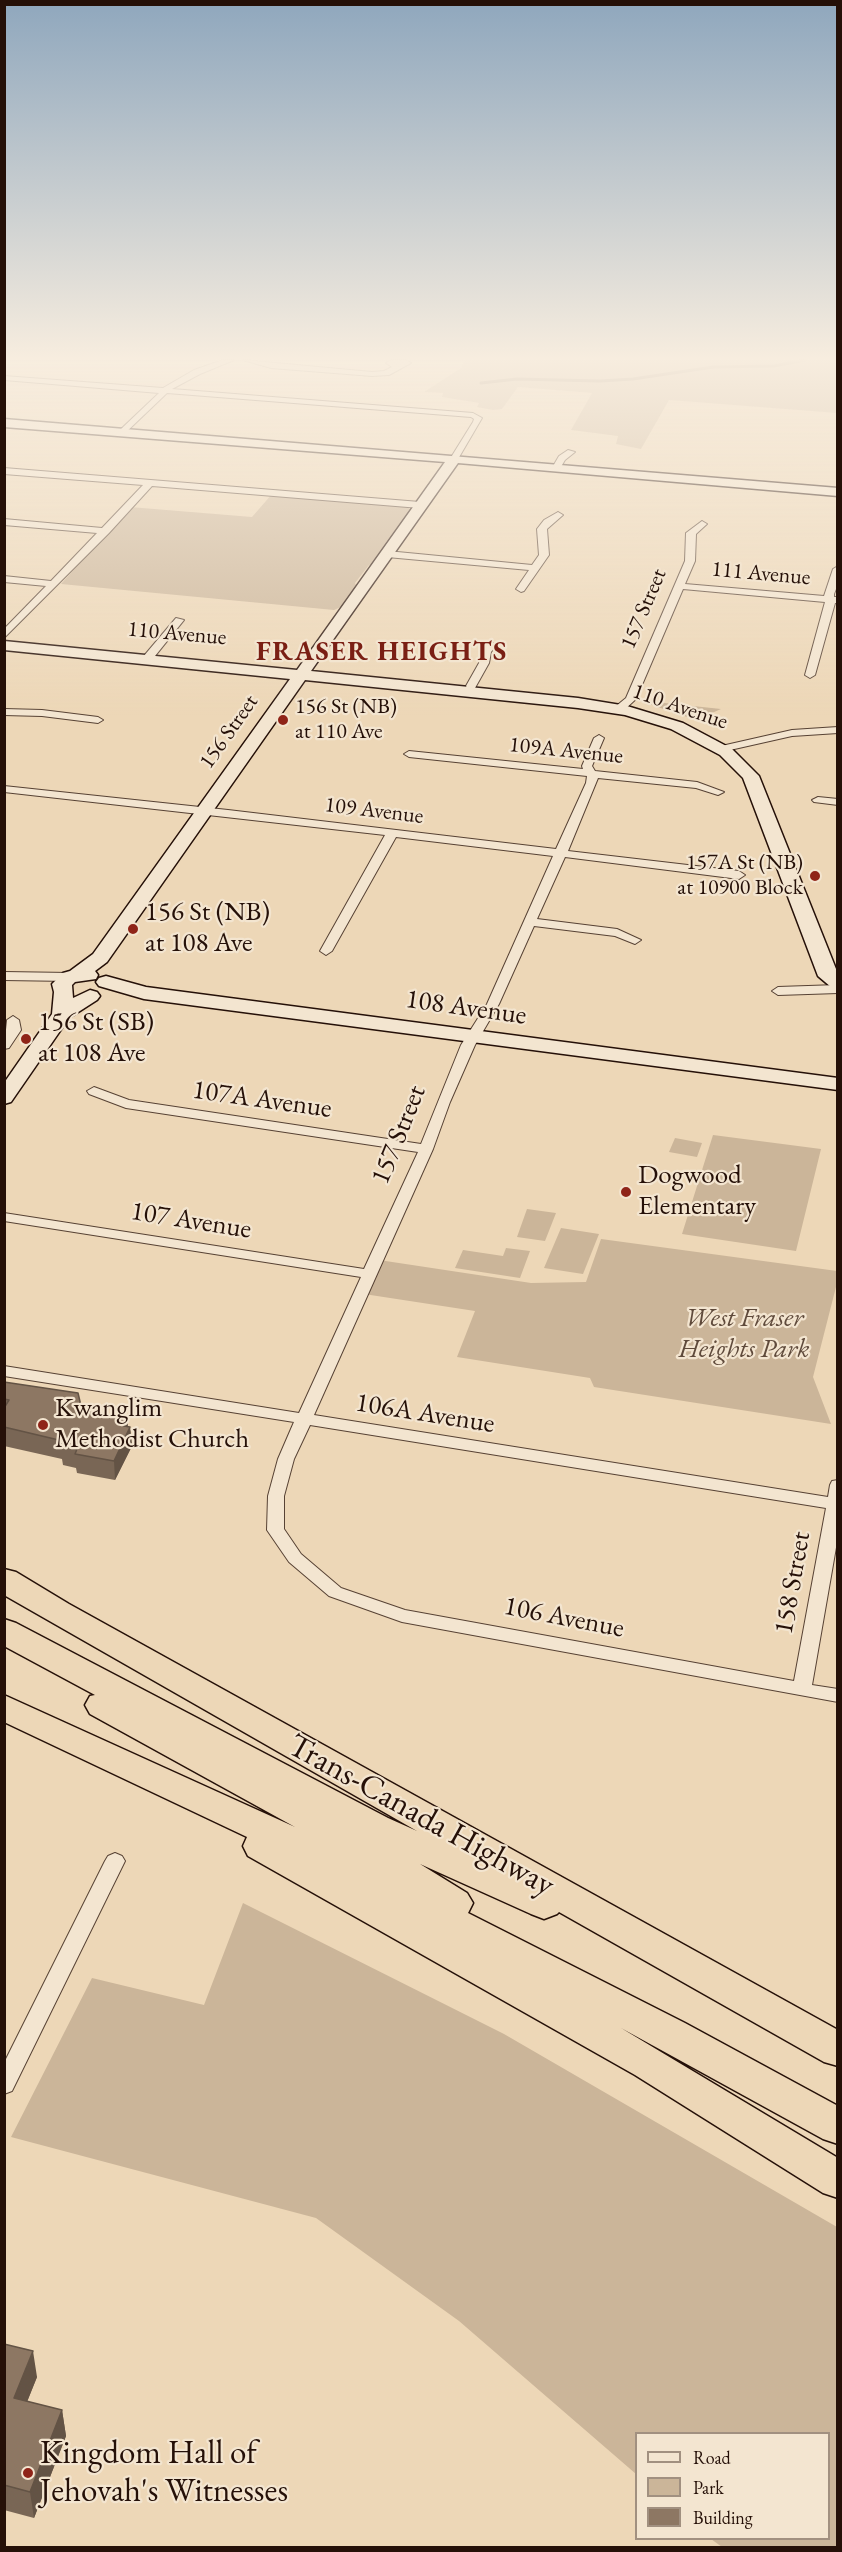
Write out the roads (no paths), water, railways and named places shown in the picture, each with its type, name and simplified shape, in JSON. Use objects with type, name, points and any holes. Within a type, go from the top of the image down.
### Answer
[{"type":"highway","name":"Trans-Canada Highway","points":[[4,1580],[57,1612],[837,2050]]},
{"type":"highway","points":[[4,1631],[375,1828],[713,1981]]},
{"type":"highway","points":[[4,1652],[358,1845],[671,2035]]},
{"type":"highway","points":[[20,1715],[339,1864],[671,2035],[837,2127]]},
{"type":"highway","points":[[20,1715],[650,2063],[837,2180]]},
{"type":"street","points":[[102,479],[420,505]]},
{"type":"street","name":"156 Street","points":[[4,1098],[62,1014],[99,981],[204,810],[439,479]]},
{"type":"street","points":[[686,479],[837,492]]},
{"type":"street","points":[[4,635],[150,483]]},
{"type":"street","points":[[521,589],[545,551],[542,529],[547,522],[558,515]]},
{"type":"street","points":[[4,522],[106,531]]},
{"type":"street","name":"157 Street","points":[[622,707],[631,699],[690,561],[691,534],[702,524]]},
{"type":"street","points":[[387,554],[533,568]]},
{"type":"street","points":[[810,675],[833,600],[837,569]]},
{"type":"street","points":[[4,579],[54,584]]},
{"type":"street","name":"111 Avenue","points":[[680,586],[833,600]]},
{"type":"street","points":[[149,656],[179,620]]},
{"type":"street","name":"110 Avenue","points":[[4,640],[471,686],[622,707],[682,722],[726,748],[792,733],[837,730]]},
{"type":"street","points":[[400,684],[471,686],[492,644]]},
{"type":"street","name":"110 Avenue","points":[[4,645],[149,656]]},
{"type":"street","name":"110 Avenue","points":[[302,671],[400,684],[622,707]]},
{"type":"street","points":[[4,712],[42,713],[98,720]]},
{"type":"street","name":"157 Street","points":[[295,1558],[275,1530],[276,1496],[286,1459],[426,1149],[445,1096],[473,1036],[493,1004],[592,783],[592,774],[587,766],[599,738]]},
{"type":"street","points":[[726,748],[754,766],[769,786],[833,947],[837,969]]},
{"type":"street","points":[[726,748],[751,776],[827,976],[837,983]]},
{"type":"street","name":"109A Avenue","points":[[409,754],[697,785],[718,792]]},
{"type":"street","name":"109 Avenue","points":[[4,789],[204,810],[739,875]]},
{"type":"street","points":[[818,800],[837,802]]},
{"type":"street","points":[[326,951],[392,833]]},
{"type":"street","points":[[530,922],[606,932],[634,940]]},
{"type":"street","points":[[4,976],[68,983]]},
{"type":"street","name":"156 Street","points":[[62,1014],[68,983],[99,981]]},
{"type":"street","name":"108 Avenue","points":[[68,983],[72,996],[99,981],[144,993],[837,1084]]},
{"type":"street","points":[[778,991],[837,989]]},
{"type":"street","points":[[4,1045],[14,1030],[13,1020]]},
{"type":"street","name":"108 Avenue","points":[[782,1075],[837,1078]]},
{"type":"street","name":"107A Avenue","points":[[94,1091],[126,1104],[426,1149]]},
{"type":"street","name":"107 Avenue","points":[[4,1217],[369,1274]]},
{"type":"street","name":"106A Avenue","points":[[4,1371],[836,1504]]},
{"type":"street","name":"158 Street","points":[[802,1690],[836,1504],[837,1485]]},
{"type":"street","name":"106 Avenue","points":[[295,1558],[335,1592],[402,1616],[837,1696]]},
{"type":"street","points":[[4,2085],[115,1861]]},
{"type":"place","name":"156 St (NB) at 110 Ave","points":[[283,720]]},
{"type":"place","name":"157A St (NB) at 10900 Block","points":[[815,876]]},
{"type":"place","name":"156 St (NB) at 108 Ave","points":[[133,929]]},
{"type":"place","name":"156 St (SB) at 108 Ave","points":[[26,1039]]},
{"type":"place","name":"Dogwood Elementary","points":[[626,1192]]},
{"type":"place","name":"Kwanglim Methodist Church","points":[[43,1425]]},
{"type":"place","name":"Kingdom Hall of Jehovah's Witnesses","points":[[28,2473]]},
{"type":"district","name":"FRASER HEIGHTS","points":[[382,653]]},
{"type":"park label","name":"West Fraser Heights Park","points":[[744,1334]]}]
